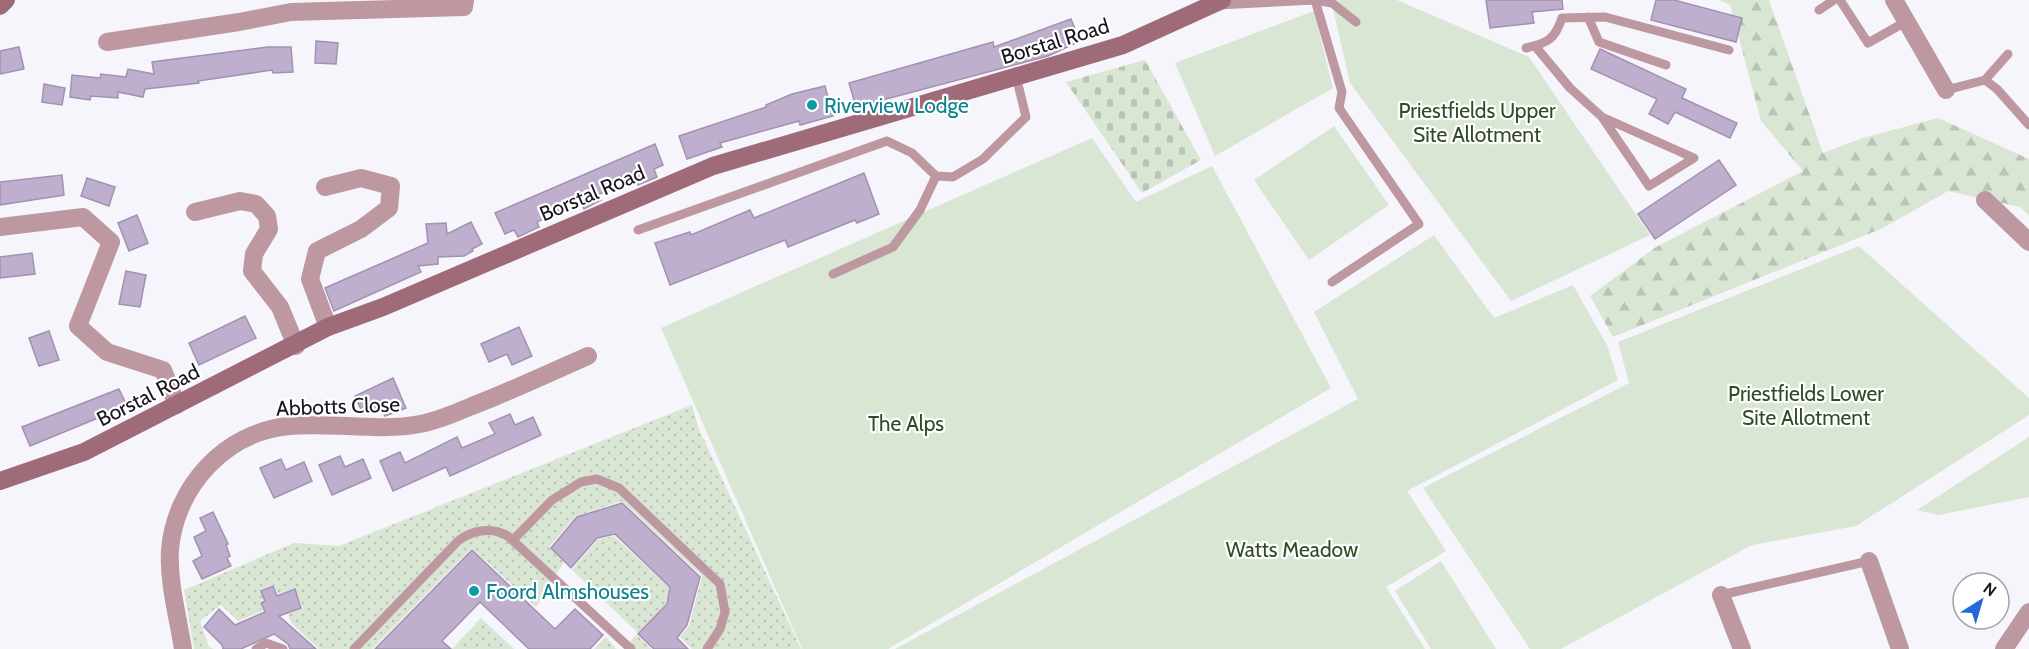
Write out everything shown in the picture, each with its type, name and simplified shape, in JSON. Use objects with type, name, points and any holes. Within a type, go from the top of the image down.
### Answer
[{"type":"street","points":[[0,6],[6,0]]},
{"type":"street","points":[[107,42],[291,12],[464,8],[465,0]]},
{"type":"street","points":[[1894,0],[1946,90]]},
{"type":"street","name":"Borstal Road","points":[[0,481],[84,452],[296,346],[328,327],[383,307],[712,166],[1123,45],[1216,3]]},
{"type":"street","points":[[325,187],[361,178],[391,186],[389,208],[361,229],[317,251],[310,279],[328,327]]},
{"type":"street","points":[[1985,200],[2029,242]]},
{"type":"street","points":[[195,212],[240,201],[256,204],[267,216],[269,229],[254,254],[252,271],[268,288],[280,307],[296,346]]},
{"type":"street","points":[[0,227],[83,217],[111,242],[78,326],[107,352],[163,370],[177,405]]},
{"type":"street","name":"Abbotts Close","points":[[183,649],[170,570],[174,527],[192,485],[214,460],[230,447],[258,433],[287,426],[394,427],[423,423],[498,397],[588,356]]},
{"type":"street","points":[[1869,561],[1900,649]]},
{"type":"street","points":[[1722,595],[1742,649]]},
{"type":"street","points":[[2004,649],[2029,612]]},
{"type":"lane","points":[[1216,3],[1315,0],[1332,3],[1356,22]]},
{"type":"lane","points":[[1315,0],[1342,92],[1339,108],[1419,224],[1332,282]]},
{"type":"lane","points":[[1819,10],[1834,0]]},
{"type":"lane","points":[[1840,0],[1868,43],[1907,21]]},
{"type":"lane","points":[[1588,17],[1599,42],[1666,65]]},
{"type":"lane","points":[[1602,117],[1694,158],[1649,186],[1602,117],[1570,88],[1531,47],[1549,43],[1556,34],[1562,18],[1605,17],[1729,50]]},
{"type":"lane","points":[[1946,90],[1985,80],[2008,54]]},
{"type":"lane","points":[[638,230],[887,141],[912,153],[936,176],[954,177],[983,159],[1026,117],[1016,76]]},
{"type":"lane","points":[[1985,80],[1997,89],[2029,125]]},
{"type":"lane","points":[[833,274],[893,248],[920,210],[936,176]]},
{"type":"lane","points":[[513,540],[552,500],[581,482],[597,479],[619,488],[720,584],[725,612],[720,629],[707,649]]},
{"type":"lane","points":[[354,649],[465,535],[479,531],[495,531],[513,540],[631,649]]},
{"type":"lane","points":[[1722,595],[1869,561]]},
{"type":"lane","points":[[256,649],[266,643],[283,649]]},
{"type":"green space","name":"Priestfields Upper Site Allotment","points":[[1331,0],[1397,0],[1529,57],[1650,235],[1511,301],[1350,83]]},
{"type":"green space","points":[[1719,0],[1769,0],[1823,153],[1863,138],[1938,118],[2029,159],[2029,216],[2020,207],[1948,191],[1883,228],[1613,337],[1590,296],[1656,247],[1803,171],[1761,121],[1730,5]]},
{"type":"green space","points":[[1314,11],[1333,88],[1215,156],[1175,63]]},
{"type":"green space","points":[[1145,60],[1201,160],[1142,193],[1066,82]]},
{"type":"green space","points":[[1334,126],[1389,205],[1309,260],[1254,180]]},
{"type":"green space","name":"The Alps","points":[[1092,138],[1136,202],[1212,166],[1331,388],[888,649],[802,649],[661,328]]},
{"type":"green space","name":"Watts Meadow","points":[[1434,235],[1494,318],[1573,285],[1607,345],[1618,380],[1407,491],[1446,551],[1386,587],[1425,649],[895,649],[1358,399],[1314,312]]},
{"type":"green space","name":"Priestfields Lower Site Allotment","points":[[1859,246],[2029,398],[2029,415],[1856,526],[1752,545],[1561,649],[1530,649],[1423,488],[1629,383],[1618,342]]},
{"type":"green space","points":[[692,405],[699,429],[801,649],[692,649],[680,637],[689,626],[702,576],[622,501],[576,516],[549,547],[564,562],[536,607],[472,548],[372,649],[319,649],[292,624],[288,614],[303,608],[295,588],[278,594],[273,584],[261,590],[264,599],[260,602],[262,611],[238,621],[221,605],[200,621],[209,647],[214,649],[194,649],[184,590],[294,543],[339,546]]},
{"type":"green space","points":[[2029,437],[2029,497],[1938,515],[1917,510]]},
{"type":"green space","points":[[614,536],[669,587],[666,604],[638,633],[572,570],[598,539]]},
{"type":"green space","points":[[1441,561],[1496,649],[1431,649],[1395,591]]},
{"type":"green space","points":[[481,618],[514,649],[452,649]]},
{"type":"green space","points":[[636,635],[652,649],[624,649]]},
{"type":"green space","points":[[606,637],[616,649],[594,649]]},
{"type":"building","points":[[1486,0],[1562,0],[1563,9],[1532,12],[1534,23],[1490,28]]},
{"type":"building","points":[[1656,0],[1674,0],[1742,18],[1736,42],[1651,20]]},
{"type":"building","points":[[1071,19],[1080,41],[1048,56],[856,107],[849,83],[993,42],[994,47]]},
{"type":"building","points":[[316,41],[338,43],[336,64],[315,63]]},
{"type":"building","points":[[19,47],[24,69],[0,74],[0,51]]},
{"type":"building","points":[[268,47],[291,47],[293,72],[273,73],[272,70],[198,81],[199,83],[145,89],[143,97],[118,92],[118,98],[91,96],[90,100],[70,97],[72,75],[100,78],[101,74],[126,77],[128,69],[154,74],[152,62]]},
{"type":"building","points":[[1600,49],[1686,89],[1682,98],[1737,123],[1730,138],[1675,112],[1668,124],[1649,114],[1657,99],[1591,69]]},
{"type":"building","points":[[44,84],[65,88],[62,105],[42,102]]},
{"type":"building","points":[[825,86],[833,116],[800,125],[799,121],[720,143],[722,147],[687,159],[679,136],[766,107],[792,94]]},
{"type":"building","points":[[655,144],[663,165],[654,169],[657,177],[638,185],[633,172],[607,183],[610,189],[598,195],[601,200],[584,209],[582,204],[567,212],[565,208],[537,222],[539,227],[518,237],[514,230],[505,234],[495,213]]},
{"type":"building","points":[[1719,160],[1736,185],[1655,239],[1638,214]]},
{"type":"building","points":[[864,173],[879,214],[857,223],[855,220],[788,247],[785,240],[670,285],[655,243],[690,232],[691,235],[750,210],[754,218]]},
{"type":"building","points":[[62,175],[64,195],[0,205],[0,182]]},
{"type":"building","points":[[87,178],[115,187],[109,206],[81,196]]},
{"type":"building","points":[[137,215],[148,243],[129,251],[118,223]]},
{"type":"building","points":[[471,222],[482,244],[472,249],[473,251],[464,256],[438,257],[438,264],[418,266],[421,272],[334,311],[325,288],[428,243],[426,224],[446,223],[447,234]]},
{"type":"building","points":[[32,253],[35,274],[0,278],[0,257]]},
{"type":"building","points":[[126,271],[146,275],[140,307],[119,304]]},
{"type":"building","points":[[245,316],[256,338],[199,365],[189,343]]},
{"type":"building","points":[[519,327],[532,356],[512,365],[507,354],[489,362],[481,344]]},
{"type":"building","points":[[49,331],[59,360],[39,366],[29,338]]},
{"type":"building","points":[[393,378],[406,408],[385,416],[381,406],[363,414],[355,396]]},
{"type":"building","points":[[119,389],[127,406],[30,446],[22,427]]},
{"type":"building","points":[[510,414],[515,425],[533,417],[541,435],[450,476],[446,467],[393,491],[380,461],[400,452],[405,463],[457,437],[462,448],[495,434],[489,423]]},
{"type":"building","points":[[340,456],[345,467],[363,459],[371,478],[332,495],[319,465]]},
{"type":"building","points":[[281,459],[286,470],[304,462],[312,481],[274,498],[260,468]]},
{"type":"building","points":[[622,503],[700,577],[687,625],[677,638],[688,649],[654,649],[638,634],[667,604],[670,587],[615,534],[597,538],[571,568],[551,548],[577,517]]},
{"type":"building","points":[[213,512],[228,544],[226,545],[230,556],[227,558],[231,566],[202,579],[193,561],[202,556],[194,537],[206,531],[200,518]]},
{"type":"building","name":"Foord Almshouses","points":[[472,550],[555,629],[575,609],[603,635],[590,649],[529,649],[480,602],[442,641],[451,649],[375,649]]},
{"type":"building","points":[[273,586],[277,596],[295,589],[301,608],[279,616],[316,649],[290,649],[288,644],[274,634],[241,649],[223,649],[222,645],[204,627],[219,609],[235,625],[265,612],[261,603],[265,601],[261,591]]},
{"type":"place","name":"Riverview Lodge","points":[[812,105]]},
{"type":"place","name":"Foord Almshouses","points":[[474,591]]}]
